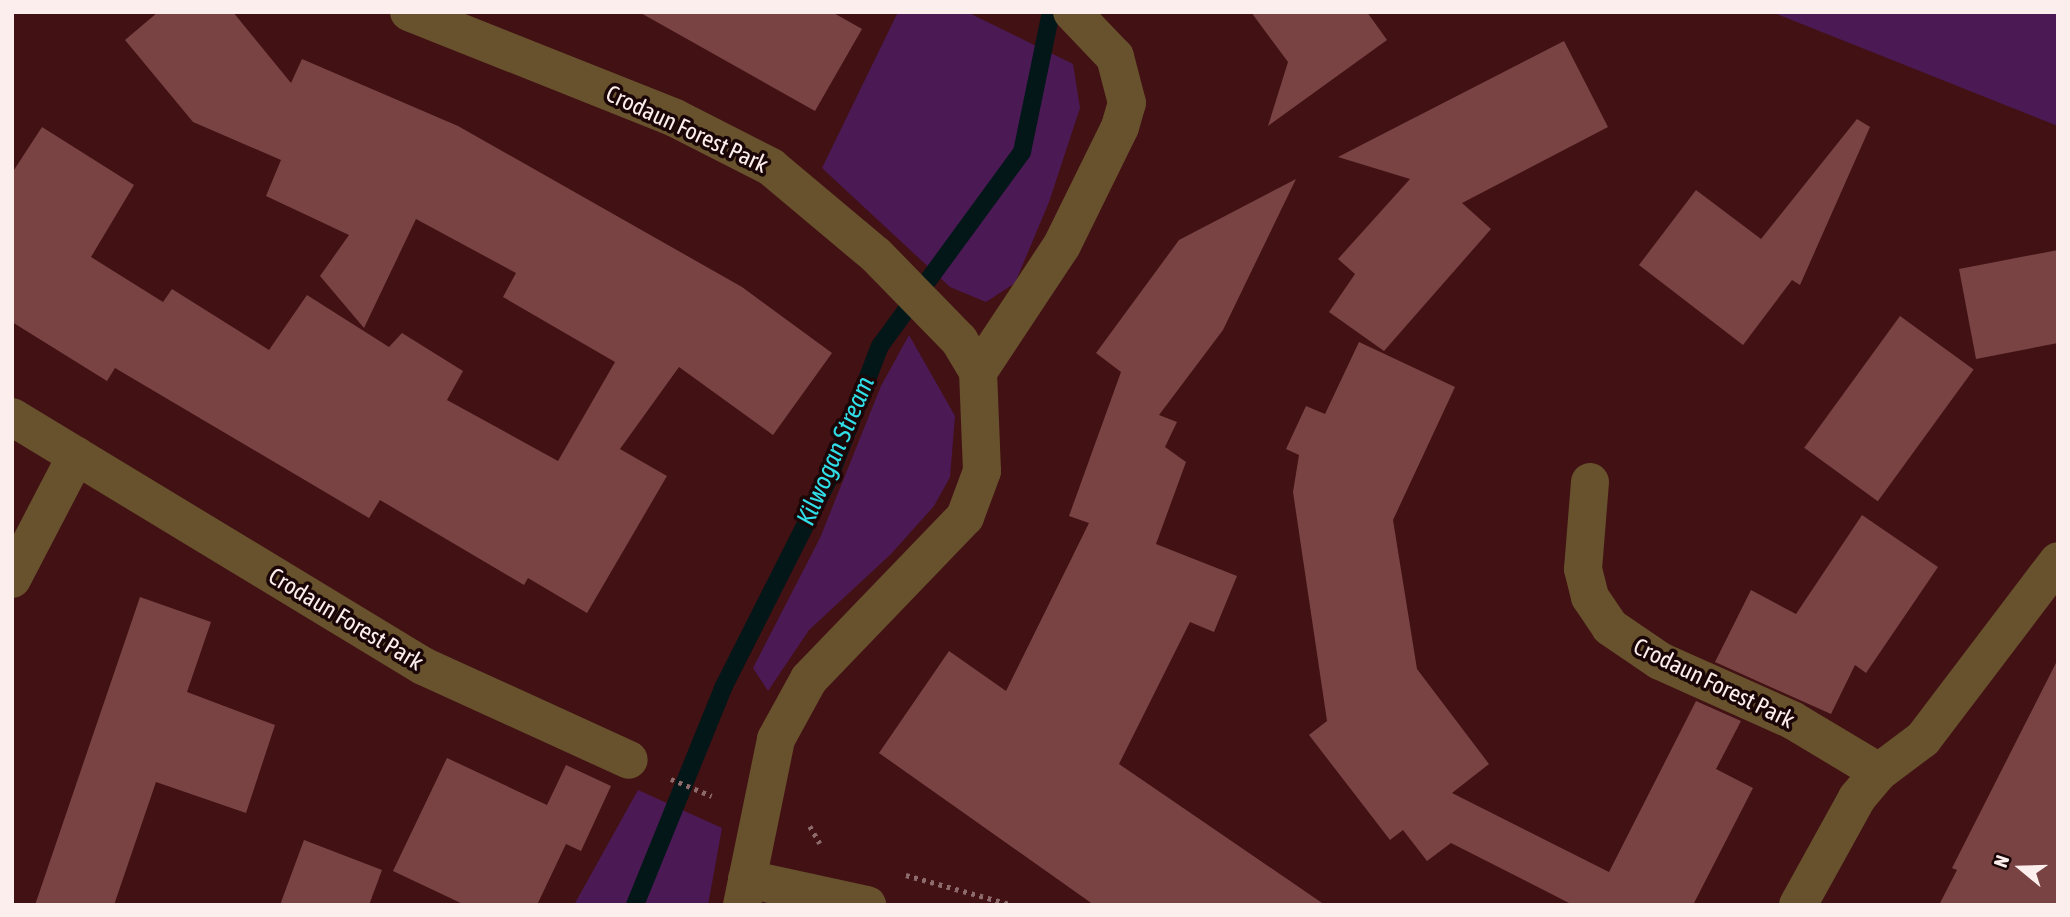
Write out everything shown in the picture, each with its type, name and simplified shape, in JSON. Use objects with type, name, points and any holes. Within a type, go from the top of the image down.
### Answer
[{"type":"street","name":"Crodaun Forest Park","points":[[409,12],[738,148],[771,167],[876,255],[934,313],[978,372]]},
{"type":"street","points":[[867,905],[744,892],[765,772],[792,708],[809,679],[953,533],[972,502],[982,471],[978,372],[1062,244],[1120,127],[1127,103],[1115,57],[1075,15]]},
{"type":"street","name":"Crodaun Forest Park","points":[[12,417],[423,666],[644,767]]},
{"type":"street","points":[[12,579],[76,456]]},
{"type":"street","name":"Crodaun Forest Park","points":[[1590,482],[1583,569],[1590,597],[1610,627],[1660,662],[1792,720],[1879,772]]},
{"type":"street","points":[[1798,905],[1857,798],[1879,772],[1923,739],[2058,561]]},
{"type":"path","points":[[644,767],[712,796]]},
{"type":"path","points":[[807,823],[822,846],[833,850]]},
{"type":"path","points":[[901,874],[1013,905]]},
{"type":"shaded area","points":[[898,12],[967,12],[1073,64],[1080,108],[1049,202],[1015,283],[986,302],[950,287],[822,168]]},
{"type":"shaded area","points":[[1772,12],[2058,12],[2058,126]]},
{"type":"shaded area","points":[[909,335],[955,416],[950,477],[934,506],[891,554],[809,630],[768,691],[753,668],[820,538],[881,386]]},
{"type":"shaded area","points":[[638,790],[722,828],[708,905],[574,905]]},
{"type":"building","points":[[158,12],[233,12],[291,83],[302,59],[458,126],[742,287],[832,353],[773,435],[679,367],[620,449],[667,476],[587,613],[528,578],[524,585],[380,500],[369,518],[115,368],[107,381],[12,322],[12,173],[42,127],[134,185],[91,257],[163,302],[172,289],[269,350],[307,295],[389,347],[402,333],[463,371],[447,400],[558,461],[615,362],[503,297],[516,273],[416,219],[364,328],[320,276],[349,235],[266,196],[281,160],[193,122],[125,40]]},
{"type":"building","points":[[639,12],[832,12],[862,29],[815,111]]},
{"type":"building","points":[[1251,12],[1367,12],[1387,40],[1268,126],[1288,62]]},
{"type":"building","points":[[1564,41],[1608,127],[1462,203],[1491,229],[1384,351],[1329,312],[1355,274],[1338,259],[1410,179],[1338,157]]},
{"type":"building","points":[[1857,119],[1870,127],[1800,285],[1792,280],[1743,345],[1639,265],[1696,190],[1761,239]]},
{"type":"building","points":[[1296,179],[1223,330],[1159,415],[1177,422],[1165,447],[1186,462],[1156,544],[1237,576],[1214,632],[1190,622],[1119,764],[1325,905],[1094,905],[879,753],[949,651],[1006,691],[1089,523],[1069,516],[1121,372],[1096,353],[1179,240]]},
{"type":"building","points":[[2058,250],[2058,343],[1976,359],[1959,269]]},
{"type":"building","points":[[1900,316],[1974,369],[1878,501],[1804,448]]},
{"type":"building","points":[[1359,342],[1455,387],[1393,520],[1417,669],[1489,764],[1452,793],[1609,872],[1696,701],[1741,721],[1716,769],[1753,788],[1693,905],[1573,905],[1451,843],[1427,861],[1403,830],[1390,840],[1309,735],[1327,721],[1293,492],[1299,455],[1286,449],[1306,406],[1325,414]]},
{"type":"building","points":[[1862,515],[1938,567],[1866,673],[1855,665],[1831,714],[1715,662],[1751,590],[1796,614]]},
{"type":"building","points":[[140,597],[211,622],[187,692],[275,725],[246,813],[156,782],[114,905],[35,905]]},
{"type":"building","points":[[2058,659],[2058,905],[1939,905],[1957,870],[1952,868]]},
{"type":"building","points":[[447,758],[547,805],[566,765],[611,786],[581,851],[566,844],[537,905],[465,905],[393,871]]},
{"type":"building","points":[[304,840],[382,870],[369,905],[280,905]]},
{"type":"waterway","name":"Kilwogan Stream","points":[[635,905],[724,686],[829,478],[880,346],[1022,152],[1051,12]]}]
